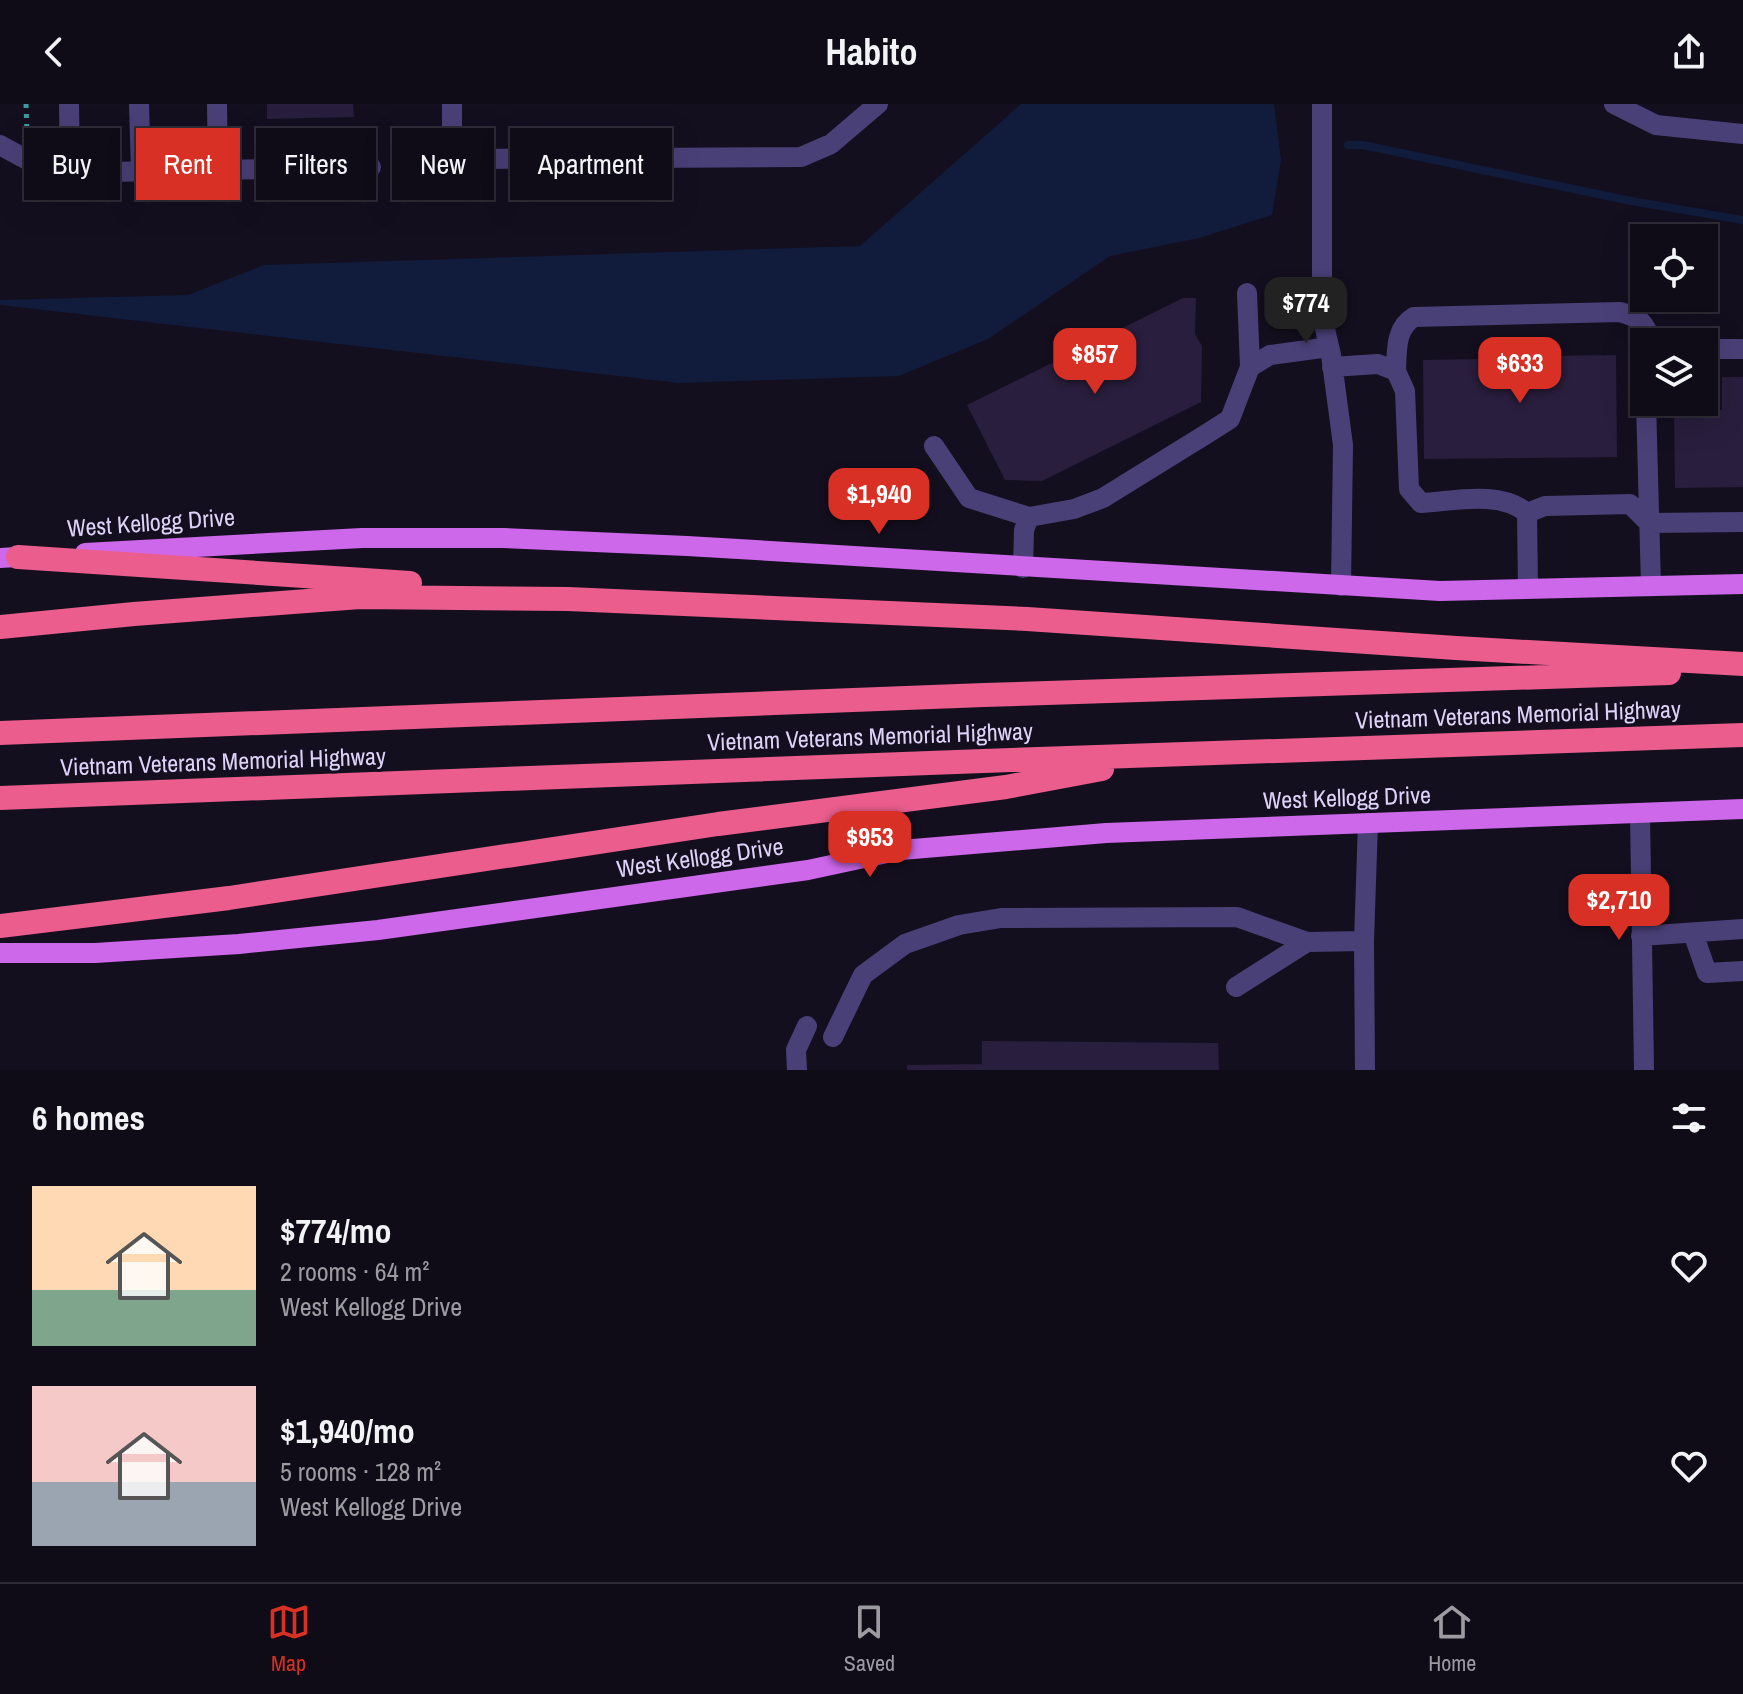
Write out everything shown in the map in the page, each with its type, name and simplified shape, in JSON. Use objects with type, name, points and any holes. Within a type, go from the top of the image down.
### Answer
[{"type":"highway","points":[[9,558],[447,585],[568,599]]},
{"type":"highway","points":[[0,627],[360,597],[568,599],[1027,619],[1743,664]]},
{"type":"highway","name":"Vietnam Veterans Memorial Highway","points":[[0,733],[984,695],[1743,671]]},
{"type":"highway","name":"Vietnam Veterans Memorial Highway","points":[[0,798],[1743,735]]},
{"type":"highway","points":[[0,926],[229,898],[718,824],[1006,787],[1180,755]]},
{"type":"main road","name":"West Kellogg Drive","points":[[9,558],[346,538],[504,538],[1440,591],[1743,584]]},
{"type":"main road","name":"West Kellogg Drive","points":[[0,953],[95,953],[378,930],[808,870],[901,850],[1106,833],[1743,809]]},
{"type":"street","points":[[69,104],[69,128]]},
{"type":"street","points":[[139,104],[140,128]]},
{"type":"street","points":[[217,104],[217,128]]},
{"type":"street","points":[[452,104],[452,131],[457,155],[481,159],[801,157],[831,144],[878,104]]},
{"type":"street","points":[[1322,104],[1322,316],[1343,445],[1341,586]]},
{"type":"street","points":[[1614,104],[1656,125],[1743,134]]},
{"type":"street","points":[[0,145],[24,158]]},
{"type":"street","points":[[934,446],[969,498],[1029,517],[1074,509],[1103,498],[1230,419],[1250,367],[1247,293]]},
{"type":"street","points":[[1527,513],[1517,505],[1499,499],[1421,503],[1409,489],[1405,391],[1396,371],[1399,336],[1405,322],[1414,317],[1620,312],[1639,317],[1646,328]]},
{"type":"street","points":[[1718,349],[1743,349]]},
{"type":"street","points":[[1250,367],[1270,355],[1331,357],[1378,364],[1396,371]]},
{"type":"street","points":[[1646,416],[1651,586]]},
{"type":"street","points":[[1527,513],[1545,506],[1630,504],[1649,523],[1743,522]]},
{"type":"street","points":[[1527,513],[1528,589]]},
{"type":"street","points":[[1023,568],[1024,530],[1029,517]]},
{"type":"street","points":[[1640,814],[1644,1070]]},
{"type":"street","points":[[1365,1070],[1364,941],[1368,823]]},
{"type":"street","points":[[833,1037],[863,975],[905,944],[959,925],[1001,918],[1237,917],[1307,942],[1364,941]]},
{"type":"street","points":[[1641,936],[1743,929]]},
{"type":"street","points":[[1693,933],[1707,973],[1743,971]]},
{"type":"street","points":[[1236,987],[1307,942]]},
{"type":"street","points":[[797,1070],[796,1050],[807,1026]]},
{"type":"water","points":[[1021,104],[1274,104],[1281,160],[1272,215],[1199,238],[1110,256],[988,339],[899,376],[679,383],[0,305],[0,300],[188,295],[264,265],[860,246]]},
{"type":"building","points":[[267,104],[353,104],[354,117],[267,119]]},
{"type":"building","points":[[1183,298],[1196,298],[1195,334],[1202,346],[1201,402],[1042,481],[1005,480],[967,405]]},
{"type":"building","points":[[1484,340],[1541,340],[1542,356],[1616,355],[1617,457],[1424,459],[1423,360],[1484,359]]},
{"type":"building","points":[[1722,377],[1743,377],[1743,487],[1675,488],[1674,416],[1718,416],[1718,410],[1722,410]]},
{"type":"building","points":[[982,1041],[1218,1043],[1219,1070],[907,1070],[907,1065],[982,1064]]},
{"type":"waterway","points":[[1348,145],[1363,145],[1631,201],[1743,220]]}]
